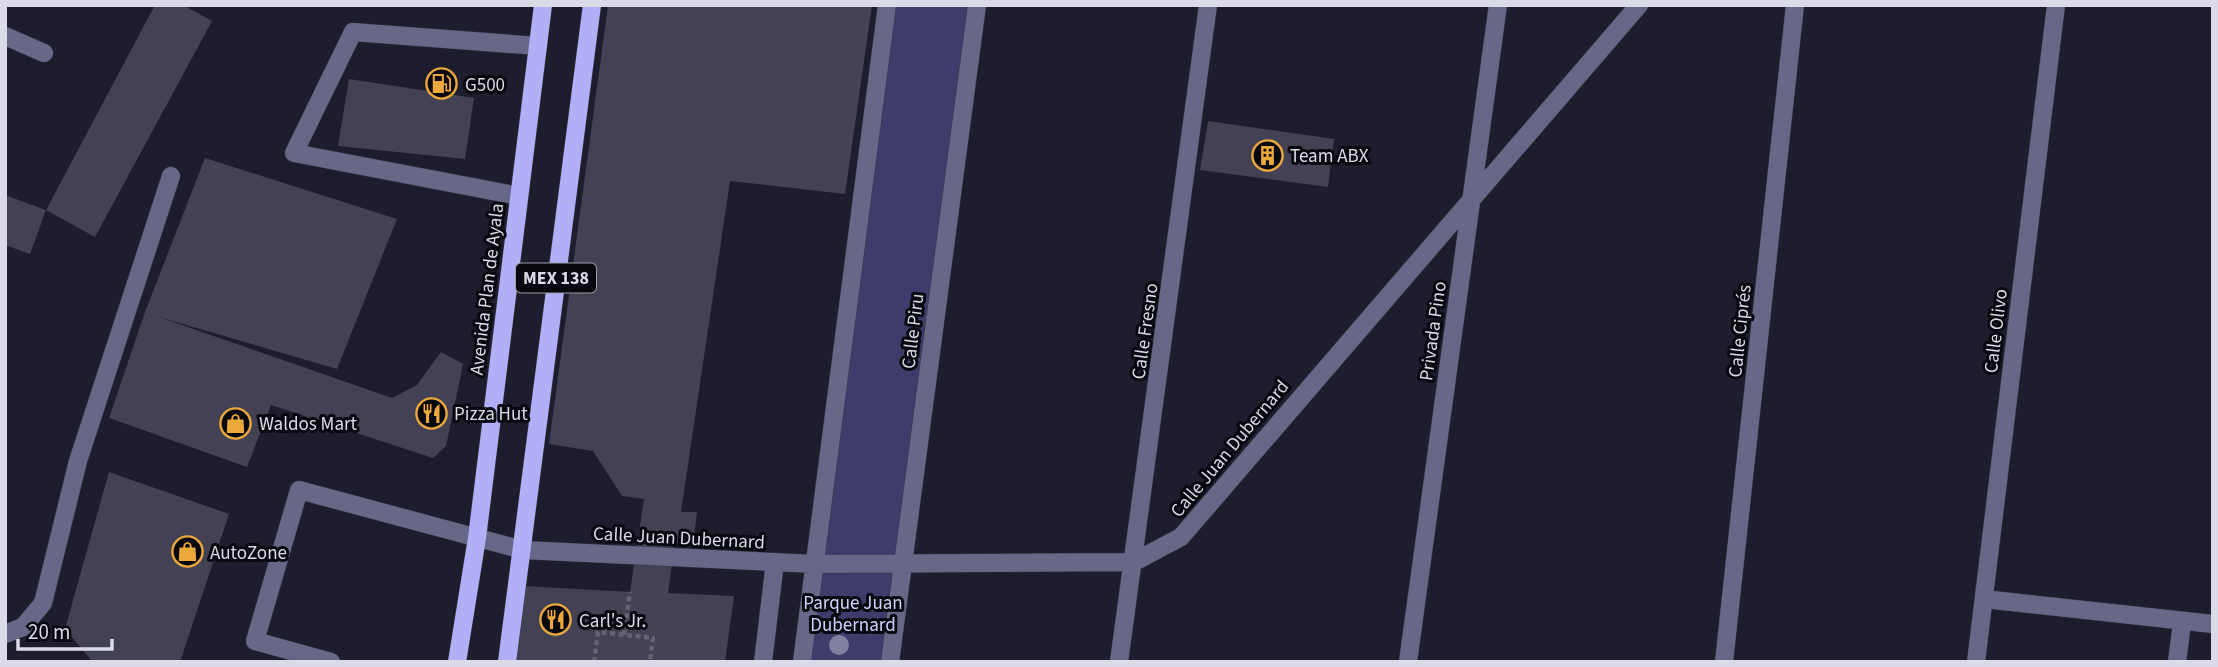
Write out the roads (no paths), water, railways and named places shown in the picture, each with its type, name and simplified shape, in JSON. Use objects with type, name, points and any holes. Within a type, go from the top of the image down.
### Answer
[{"type":"main road","name":"Avenida Plan de Ayala","points":[[457,662],[477,538],[543,5]]},
{"type":"main road","name":"MEX 138","points":[[507,662],[592,5]]},
{"type":"street","points":[[802,662],[887,5]]},
{"type":"street","name":"Calle Piru","points":[[890,662],[976,5]]},
{"type":"street","name":"Calle Fresno","points":[[1119,662],[1208,5]]},
{"type":"street","name":"Privada Pino","points":[[1408,662],[1498,5]]},
{"type":"street","name":"Calle Juan Dubernard","points":[[331,662],[255,641],[299,490],[523,550],[815,564],[1134,562],[1181,537],[1639,5]]},
{"type":"street","name":"Calle Ciprés","points":[[1724,662],[1795,5]]},
{"type":"street","name":"Calle Olivo","points":[[1976,662],[2056,5]]},
{"type":"street","points":[[519,196],[294,153],[353,32],[538,46]]},
{"type":"street","points":[[5,36],[44,53]]},
{"type":"street","points":[[5,634],[23,627],[43,603],[78,461],[171,176]]},
{"type":"street","points":[[763,662],[775,562]]},
{"type":"street","points":[[1984,599],[2182,623],[2213,624]]},
{"type":"street","points":[[2177,662],[2182,623]]},
{"type":"place","name":"G500","points":[[442,84]]},
{"type":"place","name":"Team ABX","points":[[1267,155]]},
{"type":"place","name":"Pizza Hut","points":[[431,413]]},
{"type":"place","name":"Waldos Mart","points":[[236,423]]},
{"type":"place","name":"AutoZone","points":[[187,552]]},
{"type":"place","name":"Carl's Jr.","points":[[556,620]]},
{"type":"park label","name":"Parque Juan Dubernard","points":[[853,613]]}]
